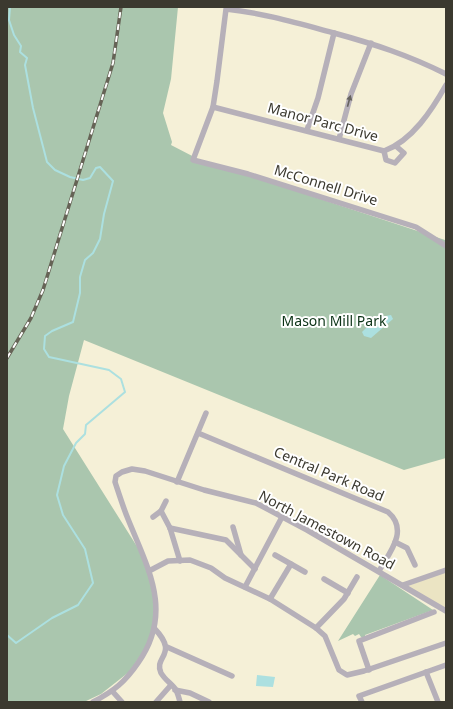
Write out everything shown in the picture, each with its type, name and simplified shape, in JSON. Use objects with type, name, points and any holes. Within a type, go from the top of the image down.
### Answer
[{"type":"street","points":[[213,107],[218,81],[226,9],[273,16],[371,43],[412,57],[446,74]]},
{"type":"street","points":[[307,130],[318,98],[334,33]]},
{"type":"street","points":[[339,139],[351,94],[371,43]]},
{"type":"street","name":"Manor Parc Drive","points":[[213,107],[384,151],[397,147],[405,140],[426,114],[446,85]]},
{"type":"street","name":"McConnell Drive","points":[[213,107],[193,160],[248,174],[416,227],[446,246]]},
{"type":"street","points":[[384,151],[386,160],[395,163],[404,154],[397,147]]},
{"type":"street","points":[[177,482],[206,413]]},
{"type":"street","name":"Central Park Road","points":[[198,433],[388,512],[394,518],[399,530],[395,542],[379,571]]},
{"type":"street","name":"North Jamestown Road","points":[[93,702],[113,692],[129,675],[144,654],[154,628],[155,596],[149,571],[121,502],[115,482],[116,476],[122,472],[132,469],[145,471],[177,482],[256,503],[446,610]]},
{"type":"street","points":[[153,517],[161,511],[166,501]]},
{"type":"street","points":[[161,511],[170,528],[180,561]]},
{"type":"street","points":[[245,587],[282,517]]},
{"type":"street","points":[[232,526],[241,555]]},
{"type":"street","points":[[170,528],[226,540],[255,569]]},
{"type":"street","points":[[395,542],[406,548],[415,565]]},
{"type":"street","points":[[275,555],[304,572]]},
{"type":"street","points":[[149,571],[168,561],[190,560],[211,568],[225,578],[270,599],[316,628],[325,636],[339,670],[347,675],[369,670],[446,643]]},
{"type":"street","points":[[270,599],[291,564]]},
{"type":"street","points":[[403,585],[446,570]]},
{"type":"street","points":[[316,628],[344,599],[357,577]]},
{"type":"street","points":[[324,579],[348,593]]},
{"type":"street","points":[[369,670],[359,640],[434,612]]},
{"type":"street","points":[[154,628],[164,638],[167,647],[160,664],[161,672],[176,690],[180,702]]},
{"type":"street","points":[[167,647],[232,676]]},
{"type":"street","points":[[362,702],[360,696],[446,665]]},
{"type":"street","points":[[426,672],[438,702]]},
{"type":"street","points":[[156,702],[171,685]]},
{"type":"street","points":[[176,690],[190,693],[209,702]]},
{"type":"street","points":[[113,692],[122,702]]},
{"type":"shaded area","points":[[446,571],[446,609],[406,587]]},
{"type":"green space","name":"Mason Mill Park","points":[[7,7],[178,7],[171,79],[163,113],[172,142],[171,145],[198,159],[445,240],[446,243],[446,458],[404,470],[84,340],[69,396],[63,429],[143,556],[158,611],[147,646],[129,672],[101,694],[84,702],[7,702]]},
{"type":"green space","points":[[380,575],[433,610],[365,635],[365,637],[361,637],[359,634],[355,636],[353,634],[338,641]]},
{"type":"water","points":[[391,315],[393,319],[371,338],[364,336],[362,332],[372,323],[383,317]]},
{"type":"water","points":[[257,675],[275,677],[273,687],[256,686]]},
{"type":"waterway","points":[[7,635],[16,643],[52,618],[78,605],[93,583],[85,549],[63,515],[57,495],[64,466],[76,443],[85,434],[86,425],[125,392],[121,379],[109,370],[49,357],[44,349],[45,336],[52,331],[73,322],[80,293],[80,277],[85,260],[93,253],[100,239],[104,214],[113,181],[100,167],[96,168],[90,178],[83,180],[70,177],[55,170],[47,162],[33,108],[25,65],[27,58],[20,52],[21,46],[14,35],[9,20],[10,7]]},
{"type":"railway","points":[[7,358],[31,318],[43,290],[113,63],[121,7]]}]
